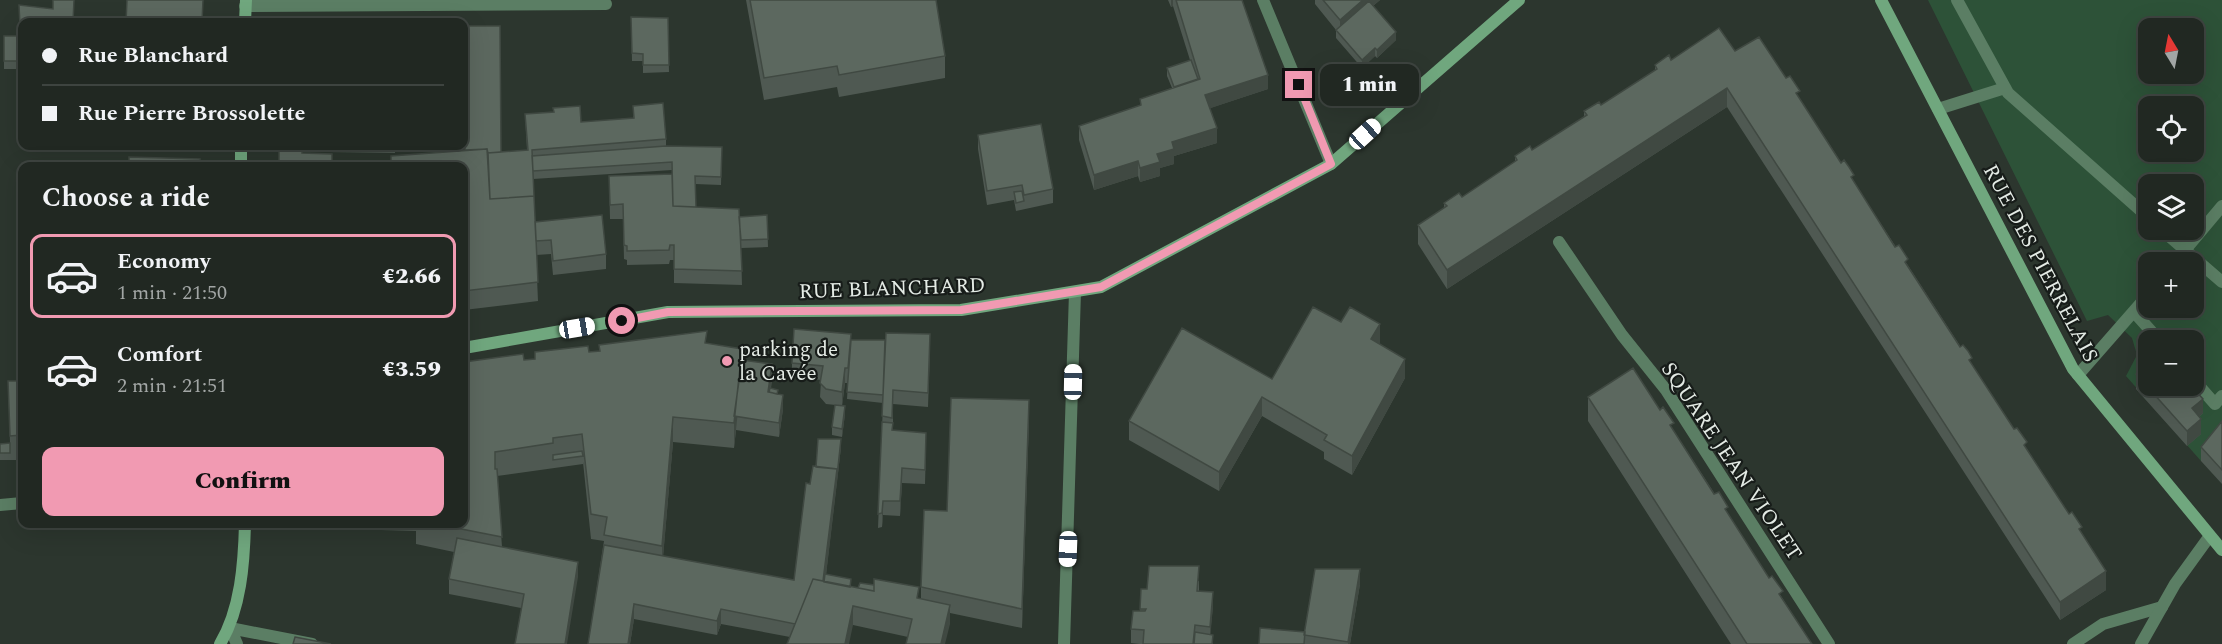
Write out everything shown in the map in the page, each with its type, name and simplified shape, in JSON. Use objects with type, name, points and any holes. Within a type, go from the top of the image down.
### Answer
[{"type":"street","points":[[1263,0],[1331,164]]},
{"type":"street","name":"RUE BLANCHARD","points":[[468,347],[668,312],[961,310],[1101,287],[1331,164],[1519,0]]},
{"type":"street","name":"RUE DES PIERRELAIS","points":[[1881,0],[2073,369],[2222,550]]},
{"type":"street","points":[[1957,0],[2005,88],[2138,208]]},
{"type":"street","points":[[245,18],[246,3],[606,4]]},
{"type":"street","points":[[1938,109],[2005,88]]},
{"type":"street","points":[[2186,250],[2222,206]]},
{"type":"street","points":[[2174,240],[2222,282]]},
{"type":"street","name":"SQUARE JEAN VIOLET","points":[[1559,242],[1622,335],[1666,390],[1829,644]]},
{"type":"street","points":[[1064,644],[1075,292]]},
{"type":"street","points":[[2078,375],[2138,307]]},
{"type":"street","points":[[2134,312],[2150,330]]},
{"type":"street","points":[[2204,392],[2215,404],[2222,396]]},
{"type":"street","points":[[0,505],[18,503]]},
{"type":"street","points":[[220,644],[230,628],[244,560],[245,528]]},
{"type":"street","points":[[2141,644],[2175,584],[2209,537]]},
{"type":"street","points":[[2073,644],[2103,624],[2162,607]]},
{"type":"street","points":[[230,628],[308,643]]},
{"type":"street","points":[[230,628],[237,644]]},
{"type":"green space","points":[[1928,0],[2222,0],[2222,435],[2201,461],[2144,396],[2204,396],[2204,330],[2138,330],[2138,390],[2126,376],[2137,355],[2132,338],[2108,315],[2087,321]]},
{"type":"building","points":[[53,0],[74,0],[73,18],[20,18],[19,5],[53,9]]},
{"type":"building","points":[[127,0],[203,0],[202,18],[126,18]]},
{"type":"building","points":[[750,0],[936,0],[945,56],[839,75],[837,66],[764,78]]},
{"type":"building","points":[[1176,0],[1242,0],[1268,75],[1205,95],[1217,128],[1172,142],[1174,149],[1157,154],[1160,162],[1140,168],[1138,161],[1094,175],[1079,126],[1141,105],[1140,99],[1200,79]]},
{"type":"building","points":[[1323,0],[1363,0],[1340,20]]},
{"type":"building","points":[[1369,1],[1396,32],[1377,50],[1375,48],[1362,60],[1336,30]]},
{"type":"building","points":[[631,17],[668,18],[669,65],[643,65],[643,54],[632,53]]},
{"type":"building","points":[[468,26],[500,26],[501,152],[488,153],[487,149],[468,150]]},
{"type":"building","points":[[1719,28],[1735,51],[1759,37],[1786,78],[1790,76],[1800,91],[1796,93],[1841,163],[1844,160],[1849,167],[1854,175],[1851,177],[1895,247],[1899,245],[1908,259],[1905,262],[1960,347],[1963,345],[1968,351],[1972,358],[1969,360],[2014,429],[2017,428],[2027,442],[2024,445],[2069,514],[2072,512],[2082,527],[2079,529],[2106,571],[2060,602],[1727,88],[1447,270],[1418,225],[1447,206],[1444,203],[1459,193],[1462,197],[1517,160],[1515,156],[1530,146],[1532,150],[1587,115],[1584,111],[1599,102],[1601,105],[1657,69],[1655,65],[1669,55],[1671,60]]},
{"type":"building","points":[[4,36],[17,36],[17,61],[4,61]]},
{"type":"building","points":[[1191,60],[1198,79],[1174,87],[1167,68]]},
{"type":"building","points":[[663,103],[666,139],[532,150],[534,196],[490,199],[488,153],[528,150],[525,114],[554,112],[553,108],[580,106],[581,122],[634,118],[633,106]]},
{"type":"building","points":[[1041,124],[1053,189],[1024,195],[1022,185],[987,191],[978,135]]},
{"type":"building","points":[[666,146],[722,147],[721,177],[695,176],[696,207],[673,206],[672,162],[533,171],[532,156]]},
{"type":"building","points":[[487,149],[490,199],[534,196],[538,282],[468,291],[468,162],[391,162],[391,156]]},
{"type":"building","points":[[279,150],[332,154],[332,162],[279,162]]},
{"type":"building","points":[[129,157],[200,159],[200,162],[129,162]]},
{"type":"building","points":[[672,174],[673,206],[739,209],[742,271],[674,269],[674,245],[670,245],[669,250],[627,251],[627,246],[624,245],[623,204],[610,205],[609,176]]},
{"type":"building","points":[[1022,191],[1024,201],[1016,203],[1014,192]]},
{"type":"building","points":[[602,215],[606,254],[553,261],[551,240],[536,241],[535,222]]},
{"type":"building","points":[[767,215],[768,239],[741,240],[739,217]]},
{"type":"building","points":[[1313,307],[1341,322],[1350,307],[1380,324],[1371,339],[1405,359],[1352,456],[1324,440],[1327,435],[1262,397],[1219,472],[1129,421],[1182,328],[1272,379]]},
{"type":"building","points":[[794,329],[851,334],[848,368],[845,368],[842,392],[826,389],[820,383],[823,366],[792,363]]},
{"type":"building","points":[[707,331],[705,343],[742,349],[734,423],[673,417],[662,546],[604,535],[607,517],[591,514],[582,434],[553,438],[553,443],[495,452],[502,537],[456,528],[468,528],[468,361],[523,354],[524,360],[535,359],[535,352],[588,346],[589,352],[600,351],[599,345]]},
{"type":"building","points":[[886,333],[930,334],[928,393],[893,390],[892,418],[882,416]]},
{"type":"building","points":[[851,340],[885,340],[883,395],[847,392]]},
{"type":"building","points":[[742,360],[772,364],[768,392],[783,395],[779,423],[734,416]]},
{"type":"building","points":[[1633,368],[1660,410],[1663,407],[1674,423],[1670,425],[1714,494],[1719,492],[1728,507],[1725,509],[1769,578],[1772,576],[1783,591],[1779,594],[1812,644],[1747,644],[1588,397]]},
{"type":"building","points":[[8,381],[18,381],[18,435],[10,436]]},
{"type":"building","points":[[770,388],[778,390],[777,394],[769,392]]},
{"type":"building","points":[[2156,396],[2200,396],[2203,399],[2192,408],[2201,419],[2187,431]]},
{"type":"building","points":[[951,398],[1029,400],[1022,609],[921,587],[924,510],[947,511]]},
{"type":"building","points":[[835,405],[845,406],[842,429],[832,427]]},
{"type":"building","points":[[2222,421],[2222,470],[2201,447]]},
{"type":"building","points":[[882,422],[893,423],[892,430],[926,433],[925,470],[902,468],[900,501],[883,501],[882,513],[878,514]]},
{"type":"building","points":[[818,439],[841,439],[837,476],[837,469],[816,467]]},
{"type":"building","points":[[10,443],[10,453],[0,453],[0,444]]},
{"type":"building","points":[[582,451],[583,456],[553,460],[553,455]]},
{"type":"building","points":[[813,466],[837,469],[823,581],[813,579],[795,624],[721,609],[717,621],[634,604],[628,644],[588,644],[604,545],[794,580],[806,483],[810,484]]},
{"type":"building","points":[[457,538],[578,562],[565,644],[515,644],[524,594],[449,579]]},
{"type":"building","points":[[1149,566],[1199,566],[1197,591],[1213,592],[1210,627],[1195,625],[1193,644],[1143,644],[1144,630],[1131,629],[1133,611],[1145,611],[1146,609],[1140,609],[1141,589],[1147,589]]},
{"type":"building","points":[[1315,569],[1360,569],[1348,642],[1304,635]]},
{"type":"building","points":[[825,574],[851,579],[850,587],[824,582]]},
{"type":"building","points":[[813,579],[874,591],[874,579],[919,587],[917,598],[950,605],[941,644],[906,644],[912,619],[853,606],[845,644],[787,644]]},
{"type":"building","points":[[860,583],[874,585],[874,591],[858,588]]},
{"type":"building","points":[[1260,628],[1305,632],[1304,644],[1259,644]]},
{"type":"building","points":[[1195,632],[1213,635],[1212,644],[1194,644]]},
{"type":"building","points":[[295,637],[331,644],[293,644]]},
{"type":"place","name":"parking de la Cavée","points":[[727,361]]},
{"type":"route","points":[[622,321],[668,312],[961,310],[1101,287],[1331,164],[1299,85]]}]
